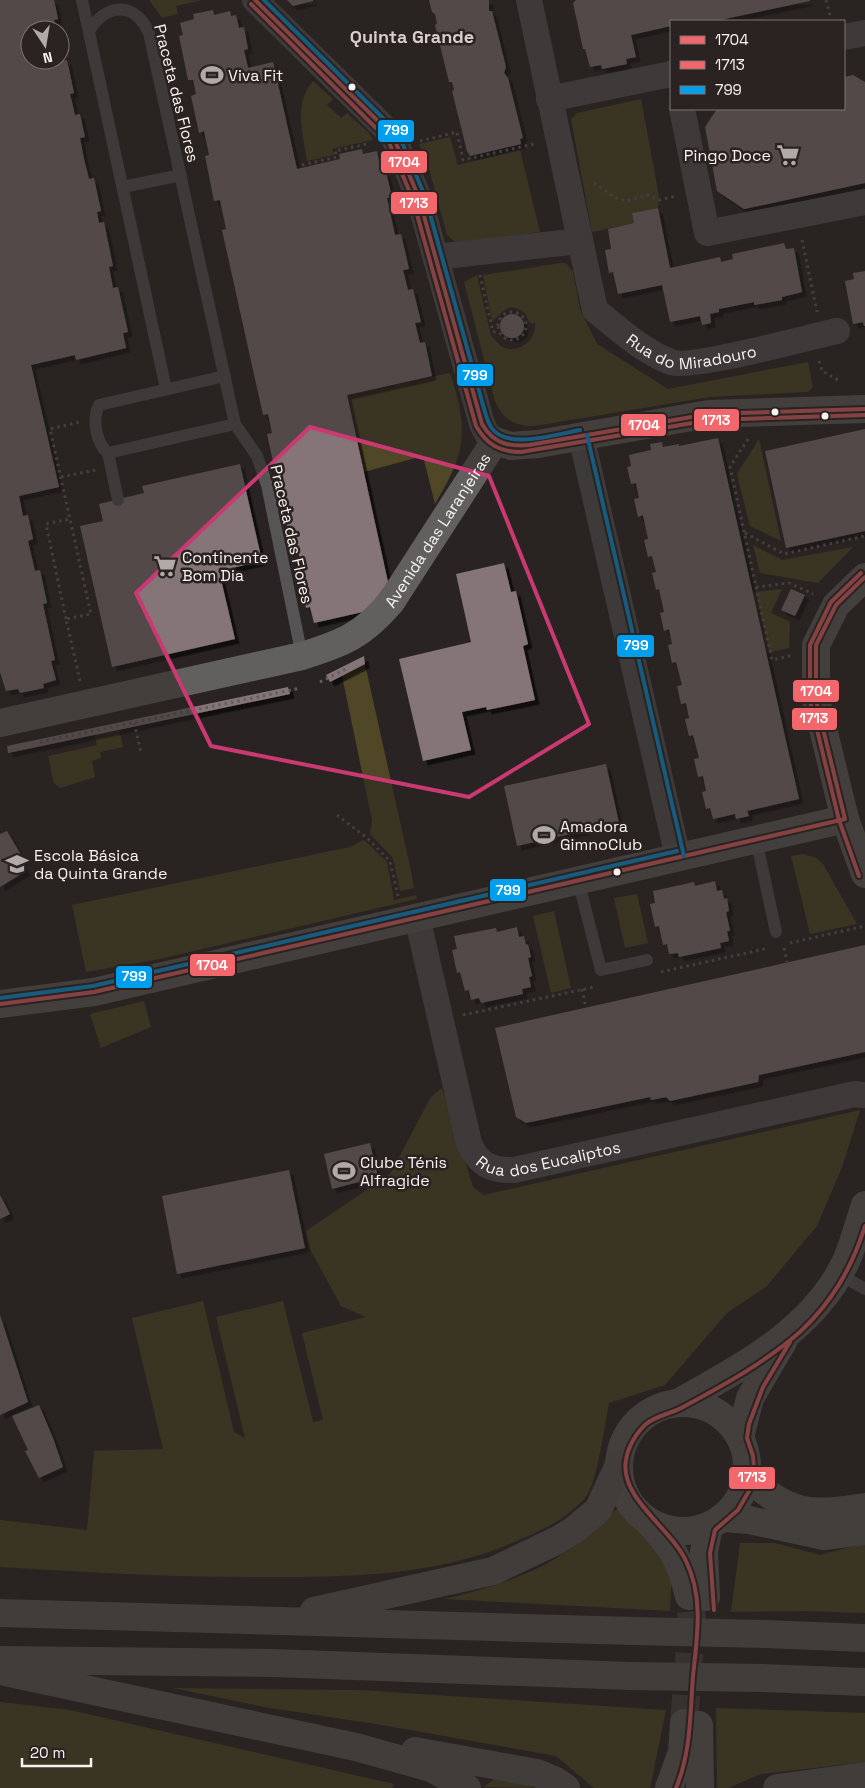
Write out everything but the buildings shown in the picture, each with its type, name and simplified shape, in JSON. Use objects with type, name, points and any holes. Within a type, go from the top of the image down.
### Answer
[{"type":"highway","points":[[273,1620],[493,1571],[574,1530],[598,1510],[619,1465]]},
{"type":"highway","points":[[0,1613],[865,1638]]},
{"type":"highway","points":[[0,1660],[283,1664],[865,1682]]},
{"type":"highway","points":[[0,1671],[356,1747],[431,1768],[467,1788]]},
{"type":"highway","points":[[356,1747],[413,1750],[537,1773],[556,1781],[566,1788]]},
{"type":"highway","points":[[777,1788],[802,1783],[865,1776]]},
{"type":"street","name":"Avenida das Laranjeiras","points":[[0,723],[302,656],[339,645],[358,634],[377,619],[391,602],[495,441],[487,434],[482,424],[419,198],[398,146],[386,127],[255,0]]},
{"type":"street","name":"Rua do Miradouro","points":[[529,0],[595,310],[625,335],[672,363],[704,361],[829,333]]},
{"type":"street","points":[[845,37],[865,33]]},
{"type":"street","points":[[549,98],[670,74]]},
{"type":"street","points":[[682,110],[707,234],[865,202]]},
{"type":"street","points":[[436,257],[580,242]]},
{"type":"street","points":[[495,441],[511,446],[523,446],[709,414],[865,409]]},
{"type":"street","points":[[580,436],[678,857]]},
{"type":"street","points":[[865,577],[836,605],[816,645],[816,700],[845,819],[865,874]]},
{"type":"street","points":[[0,1004],[94,992],[845,819]]},
{"type":"street","name":"Rua dos Eucaliptos","points":[[417,917],[469,1143],[475,1156],[491,1168],[514,1170],[855,1094],[865,1095]]},
{"type":"street","points":[[740,1438],[750,1398],[786,1337],[822,1297],[839,1274],[847,1259],[865,1205]]},
{"type":"street","points":[[678,1403],[697,1404],[714,1411],[729,1422],[740,1438],[747,1456],[747,1475],[743,1491],[734,1506],[716,1522],[704,1552],[698,1597],[672,1547],[632,1506],[622,1486],[619,1465],[622,1447],[631,1430],[644,1417],[660,1408],[678,1403],[786,1337]]},
{"type":"street","points":[[747,1475],[776,1501],[792,1508],[826,1513],[865,1507]]},
{"type":"street","points":[[647,1520],[667,1529],[688,1531],[716,1522],[750,1520],[824,1536],[865,1530]]},
{"type":"street","points":[[669,1788],[691,1723],[700,1788]]},
{"type":"lane","points":[[82,0],[166,390]]},
{"type":"lane","name":"Praceta das Flores","points":[[89,31],[100,17],[114,5],[137,14],[144,22],[149,33],[235,424],[257,456],[267,485],[302,656]]},
{"type":"lane","name":"Praceta das Flores","points":[[123,187],[181,175]]},
{"type":"lane","points":[[118,500],[108,453],[101,448],[95,419],[99,405],[225,376]]},
{"type":"lane","points":[[108,453],[235,424]]},
{"type":"lane","points":[[756,840],[776,932]]},
{"type":"lane","points":[[578,880],[601,970],[647,960]]},
{"type":"lane","points":[[839,1274],[865,1289]]},
{"type":"path","points":[[826,0],[831,20]]},
{"type":"path","points":[[302,165],[337,157],[336,151],[373,143],[398,146],[457,132],[463,160],[519,148]]},
{"type":"path","points":[[592,180],[598,187],[614,197],[627,200],[648,195],[659,200]]},
{"type":"path","points":[[801,234],[829,333]]},
{"type":"path","points":[[475,253],[493,332],[498,331],[506,340],[515,340],[523,335],[526,321],[514,312],[505,313],[499,320],[498,331]]},
{"type":"path","points":[[822,371],[838,380]]},
{"type":"path","points":[[66,619],[91,614],[50,429],[95,419]]},
{"type":"path","points":[[750,435],[730,467],[772,660]]},
{"type":"path","points":[[60,478],[110,467]]},
{"type":"path","points":[[70,519],[46,524],[85,704]]},
{"type":"path","points":[[744,533],[784,554],[865,536]]},
{"type":"path","points":[[756,587],[789,583],[836,605]]},
{"type":"path","points":[[320,682],[350,668]]},
{"type":"path","points":[[32,744],[301,688]]},
{"type":"path","points":[[134,723],[141,752]]},
{"type":"path","points":[[337,815],[367,838],[390,861],[397,896]]},
{"type":"path","points":[[783,944],[787,962]]},
{"type":"path","points":[[582,989],[586,1008]]},
{"type":"highlighted area","points":[[310,427],[489,476],[589,724],[469,797],[211,746],[136,593]]},
{"type":"shaded area","points":[[149,0],[202,0],[176,6],[178,14],[162,18]]},
{"type":"shaded area","points":[[313,81],[333,99],[327,105],[341,118],[347,113],[369,133],[373,140],[332,149],[334,155],[307,161],[301,109],[303,99]]},
{"type":"shaded area","points":[[641,99],[659,196],[658,208],[632,213],[634,223],[592,232],[571,119],[577,113]]},
{"type":"shaded area","points":[[450,137],[458,165],[520,150],[540,232],[456,243],[447,235],[429,169],[419,144]]},
{"type":"shaded area","points":[[566,263],[573,272],[580,309],[597,344],[668,389],[808,362],[813,387],[808,392],[710,397],[535,426],[515,423],[500,411],[494,398],[464,282],[477,275],[491,336],[502,347],[514,349],[529,340],[533,335],[535,323],[530,323],[525,313],[514,308],[506,309],[492,321],[483,275]]},
{"type":"shaded area","points":[[450,373],[460,410],[461,441],[453,470],[435,504],[423,456],[364,472],[347,395]]},
{"type":"shaded area","points":[[759,439],[781,541],[750,526],[737,474]]},
{"type":"shaded area","points":[[753,545],[782,560],[853,547],[818,583],[760,573]]},
{"type":"shaded area","points":[[782,589],[771,613],[790,622],[789,648],[766,653],[753,592]]},
{"type":"shaded area","points":[[365,664],[414,888],[400,891],[393,858],[370,834],[372,820],[342,676]]},
{"type":"shaded area","points":[[119,729],[123,747],[100,752],[101,758],[92,761],[95,777],[60,788],[54,783],[48,756],[97,745],[94,734]]},
{"type":"shaded area","points":[[364,840],[387,862],[394,900],[416,895],[417,899],[160,959],[86,972],[72,905],[350,847]]},
{"type":"shaded area","points":[[803,854],[816,858],[823,864],[857,924],[810,934],[791,856]]},
{"type":"shaded area","points":[[637,894],[648,943],[625,948],[614,898]]},
{"type":"shaded area","points":[[554,911],[571,988],[551,993],[533,916]]},
{"type":"shaded area","points":[[144,1001],[151,1027],[101,1048],[90,1014]]},
{"type":"shaded area","points":[[442,1088],[473,1187],[484,1195],[860,1110],[842,1167],[817,1226],[766,1287],[727,1313],[665,1385],[609,1403],[597,1467],[589,1491],[585,1498],[572,1510],[543,1529],[493,1550],[460,1561],[426,1568],[358,1575],[323,1577],[189,1576],[0,1567],[0,1520],[87,1530],[94,1451],[163,1449],[132,1318],[203,1301],[234,1432],[245,1438],[216,1317],[283,1301],[313,1422],[323,1420],[302,1333],[366,1317],[341,1306],[311,1251],[306,1231],[390,1174],[431,1097]]},
{"type":"shaded area","points":[[618,1508],[646,1536],[672,1567],[670,1611],[445,1599],[492,1586],[538,1568],[573,1547]]},
{"type":"shaded area","points":[[740,1543],[775,1543],[820,1555],[865,1543],[865,1613],[805,1611],[731,1612]]},
{"type":"shaded area","points":[[173,1688],[358,1690],[666,1710],[650,1788],[594,1788],[556,1756],[382,1725],[264,1707]]},
{"type":"shaded area","points":[[0,1702],[70,1710],[394,1784],[392,1788],[0,1788]]},
{"type":"shaded area","points":[[716,1708],[865,1713],[865,1762],[761,1774],[728,1788],[717,1788]]},
{"type":"shaded area","points":[[499,1775],[535,1788],[484,1787]]},
{"type":"tunnel","points":[[684,1723],[692,1621],[689,1596]]},
{"type":"transit line","name":"1704","points":[[255,0],[393,136],[419,198],[482,424],[496,440],[514,445],[529,445],[709,414],[865,409]]},
{"type":"transit line","name":"799","points":[[264,0],[398,133],[425,196],[485,413],[491,427],[498,434],[520,440],[580,430]]},
{"type":"transit line","name":"1713","points":[[251,4],[388,140],[413,200],[476,426],[490,443],[500,449],[521,452],[710,420],[865,415]]},
{"type":"transit line","name":"799","points":[[587,435],[684,856]]},
{"type":"transit line","name":"1713","points":[[859,876],[839,820],[810,701],[810,645],[831,602],[861,573]]},
{"type":"transit line","name":"1704","points":[[845,819],[816,700],[816,645],[836,605],[865,577]]},
{"type":"transit line","name":"1704","points":[[0,1004],[94,992],[845,819]]},
{"type":"transit line","name":"799","points":[[0,998],[93,986],[677,851]]},
{"type":"transit line","name":"1713","points":[[676,1788],[685,1761],[689,1733],[698,1618],[697,1603],[692,1575],[686,1561],[679,1549],[638,1500],[630,1487],[626,1474],[626,1460],[629,1450],[633,1440],[650,1421],[678,1409],[729,1381],[774,1353],[801,1331],[823,1308],[840,1283],[854,1255],[865,1226]]},
{"type":"transit line","name":"1713","points":[[714,1610],[710,1553],[715,1530],[738,1510],[749,1491],[754,1468],[753,1456],[747,1438],[749,1424],[763,1387],[790,1342]]},
{"type":"place","name":"Viva Fit","points":[[212,75]]},
{"type":"place","name":"Pingo Doce","points":[[788,155]]},
{"type":"place","name":"Continente Bom Dia","points":[[165,566]]},
{"type":"place","name":"Amadora GimnoClub","points":[[544,835]]},
{"type":"place","name":"Escola Básica da Quinta Grande","points":[[17,864]]},
{"type":"place","name":"Clube Ténis Alfragide","points":[[344,1171]]},
{"type":"district","name":"Quinta Grande","points":[[412,37]]}]
